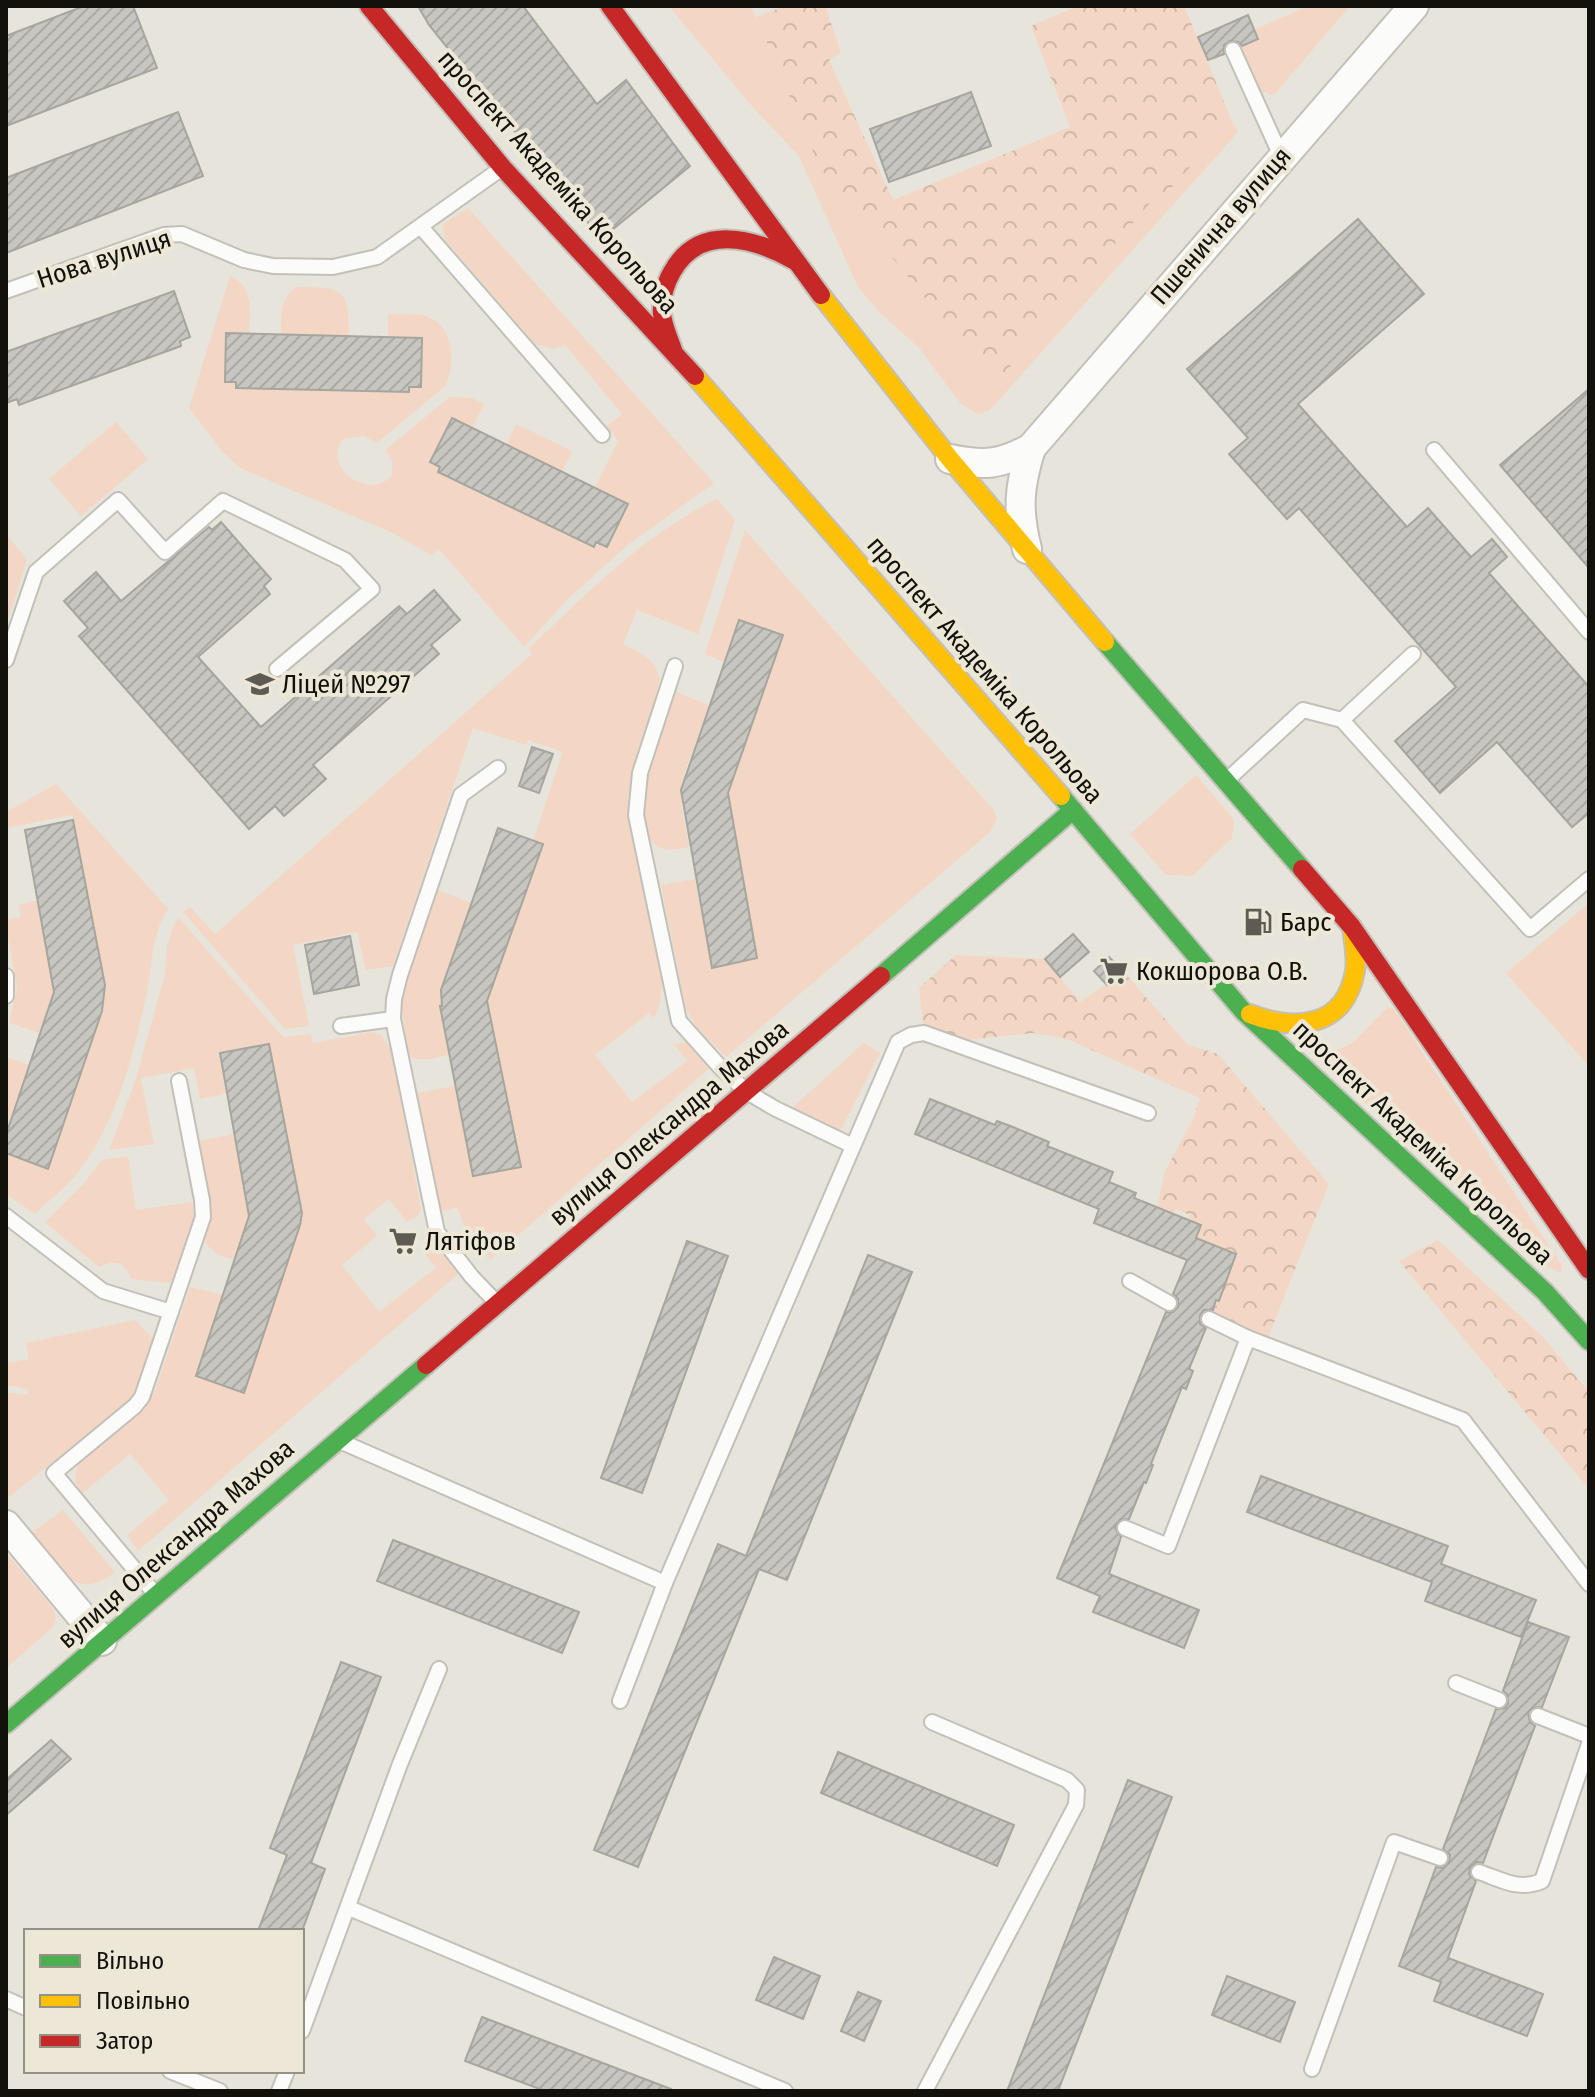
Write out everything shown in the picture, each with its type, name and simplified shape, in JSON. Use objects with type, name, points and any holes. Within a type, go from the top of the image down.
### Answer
[{"type":"main road","name":"проспект Академіка Корольова","points":[[369,6],[503,168],[673,350],[1073,810],[1243,1011],[1545,1292],[1589,1341]]},
{"type":"main road","name":"проспект Академіка Корольова","points":[[610,6],[793,260],[950,459],[1352,927],[1589,1270]]},
{"type":"main road","points":[[673,350],[662,316],[663,292],[673,268],[693,246],[708,240],[738,239],[764,244],[793,260]]},
{"type":"main road","name":"вулиця Олександра Махова","points":[[6,1724],[1073,810]]},
{"type":"main road","points":[[1243,1011],[1272,1022],[1295,1026],[1316,1022],[1333,1012],[1346,997],[1354,977],[1352,927]]},
{"type":"street","name":"Пшенична вулиця","points":[[950,459],[977,464],[1005,462],[1031,448],[1414,6]]},
{"type":"street","name":"Пшенична вулиця","points":[[1028,553],[1019,496],[1031,448]]},
{"type":"street","points":[[6,1525],[102,1641]]},
{"type":"lane","points":[[1233,50],[1281,156]]},
{"type":"lane","name":"Нова вулиця","points":[[6,291],[164,235],[182,234],[244,260],[273,266],[333,267],[377,257],[503,168]]},
{"type":"lane","points":[[421,227],[602,435]]},
{"type":"lane","points":[[1434,450],[1589,632]]},
{"type":"lane","points":[[6,660],[36,572],[118,500],[165,552],[223,501],[345,560],[372,589],[277,669]]},
{"type":"lane","points":[[1342,720],[1413,654]]},
{"type":"lane","points":[[675,666],[640,773],[636,815],[679,1021],[747,1092],[853,1146]]},
{"type":"lane","points":[[1227,781],[1303,710],[1342,720],[1530,929],[1589,879]]},
{"type":"lane","points":[[497,1303],[437,1232],[393,1019],[400,975],[461,795],[498,768]]},
{"type":"lane","points":[[6,976],[6,996]]},
{"type":"lane","points":[[341,1026],[393,1019]]},
{"type":"lane","points":[[620,1701],[665,1583],[898,1042],[924,1033],[1148,1113]]},
{"type":"lane","points":[[157,1596],[54,1473],[142,1397],[203,1217],[179,1081]]},
{"type":"lane","points":[[6,1216],[103,1291],[171,1312]]},
{"type":"lane","points":[[1130,1281],[1169,1303]]},
{"type":"lane","points":[[1209,1319],[1248,1338],[1463,1420],[1589,1584]]},
{"type":"lane","points":[[1125,1528],[1168,1546],[1248,1338]]},
{"type":"lane","points":[[338,1440],[665,1583]]},
{"type":"lane","points":[[304,2026],[400,1764],[439,1669]]},
{"type":"lane","points":[[1456,1683],[1499,1700]]},
{"type":"lane","points":[[1538,1716],[1589,1736]]},
{"type":"lane","points":[[925,2091],[1076,1805],[1077,1790],[1067,1780],[932,1722]]},
{"type":"lane","points":[[1479,1872],[1518,1886],[1530,1887],[1542,1881],[1589,1744]]},
{"type":"lane","points":[[1312,2069],[1394,1842],[1440,1858]]},
{"type":"lane","points":[[349,1908],[785,2091]]},
{"type":"lane","points":[[175,2073],[220,2091]]},
{"type":"green space","points":[[669,6],[751,6],[820,168],[985,371],[1002,376],[1155,197],[1164,196],[1232,121],[1238,132],[989,411],[978,414],[961,404],[919,348],[878,311],[858,287],[799,156],[749,103]]},
{"type":"green space","points":[[785,6],[825,6],[841,52],[829,60],[893,200],[1070,127],[1031,26],[1078,6],[1184,6],[1232,121],[1164,196],[1155,197],[1002,376],[985,372],[820,168],[756,17]]},
{"type":"green space","points":[[1308,6],[1350,6],[1274,95],[1262,92],[1240,47],[1258,39],[1254,30]]},
{"type":"green space","points":[[468,208],[714,483],[629,544],[569,598],[524,647],[439,549],[431,555],[393,533],[240,468],[223,452],[189,408],[230,276],[243,286],[250,309],[249,334],[226,334],[225,382],[236,382],[236,388],[409,392],[409,387],[421,387],[422,339],[388,338],[388,314],[426,316],[442,328],[450,346],[451,367],[445,386],[377,443],[364,436],[343,439],[338,450],[338,461],[343,470],[361,483],[382,483],[392,476],[392,460],[385,450],[450,397],[472,398],[484,404],[472,428],[451,419],[431,462],[440,467],[438,472],[593,547],[596,542],[607,547],[628,504],[595,487],[618,441],[607,426],[622,414],[565,345],[555,349],[535,344],[446,241],[442,225]]},
{"type":"green space","points":[[296,287],[324,288],[340,293],[347,307],[349,336],[281,335],[284,303]]},
{"type":"green space","points":[[116,422],[148,459],[81,516],[49,479]]},
{"type":"green space","points":[[516,424],[572,451],[562,472],[506,445]]},
{"type":"green space","points":[[717,499],[735,520],[698,634],[637,610],[623,644],[651,661],[660,679],[633,767],[628,803],[654,923],[662,980],[660,1003],[653,1018],[649,1013],[595,1055],[632,1102],[687,1061],[674,1044],[691,1041],[713,1065],[491,1259],[468,1235],[457,1207],[439,1212],[417,1093],[455,1086],[473,1176],[520,1166],[487,1001],[543,845],[533,841],[563,752],[528,740],[526,745],[473,728],[393,966],[366,970],[357,932],[293,945],[309,1026],[285,1029],[183,912],[190,907],[215,934],[532,654],[528,649],[617,566],[665,529]]},
{"type":"green space","points":[[745,530],[993,809],[997,818],[990,832],[726,1057],[697,1028],[686,1009],[661,885],[695,879],[712,967],[757,958],[728,793],[739,620],[724,662],[705,654]]},
{"type":"green space","points":[[6,534],[27,560],[6,626]]},
{"type":"green space","points":[[673,691],[709,705],[681,790],[686,802],[681,804],[689,847],[670,850],[662,849],[648,836],[644,797],[654,748]]},
{"type":"green space","points":[[1196,775],[1234,820],[1232,838],[1192,876],[1166,875],[1130,834]]},
{"type":"green space","points":[[56,784],[168,909],[155,939],[136,1040],[113,1111],[76,1175],[35,1214],[6,1194],[6,1153],[49,1168],[102,1011],[105,985],[72,815],[6,828],[8,811]]},
{"type":"green space","points":[[435,889],[471,903],[442,985],[444,1006],[440,1009],[449,1055],[417,1059],[408,1055],[401,999]]},
{"type":"green space","points":[[38,900],[54,992],[40,1033],[9,1023],[17,988],[6,926],[6,920],[21,917],[18,905]]},
{"type":"green space","points":[[1589,903],[1589,1066],[1506,973]]},
{"type":"green space","points":[[179,918],[283,1037],[311,1034],[313,1043],[373,1032],[381,1035],[392,1051],[421,1209],[418,1216],[407,1222],[389,1199],[364,1219],[377,1236],[342,1265],[379,1312],[436,1268],[422,1250],[435,1248],[458,1274],[138,1551],[127,1535],[169,1500],[130,1454],[83,1493],[75,1479],[80,1462],[141,1413],[155,1391],[190,1287],[223,1295],[196,1376],[244,1393],[297,1235],[292,1232],[300,1206],[269,1044],[221,1053],[227,1093],[200,1099],[194,1068],[141,1078],[154,1144],[109,1150],[136,1079],[165,974],[167,947]]},
{"type":"green space","points":[[956,955],[1045,959],[1080,1002],[1122,970],[1188,1045],[1218,1054],[1329,1184],[1267,1340],[1211,1315],[1227,1283],[1224,1282],[1235,1254],[1196,1238],[1188,1221],[1190,1215],[1176,1209],[1173,1214],[1157,1208],[1165,1171],[1193,1119],[1200,1098],[1067,1039],[1033,1033],[957,1041],[924,1033],[919,988]]},
{"type":"green space","points":[[1388,1007],[1394,1009],[1562,1266],[1561,1273],[1548,1267],[1323,1065],[1325,1056],[1354,1042]]},
{"type":"green space","points":[[864,1043],[880,1053],[840,1131],[791,1109]]},
{"type":"green space","points":[[6,1057],[30,1065],[6,1135]]},
{"type":"green space","points":[[235,1134],[249,1216],[235,1260],[218,1255],[205,1243],[211,1217],[210,1197],[199,1141]]},
{"type":"green space","points":[[128,1156],[136,1210],[192,1202],[194,1217],[171,1283],[131,1279],[119,1264],[99,1267],[45,1222],[82,1186],[102,1160]]},
{"type":"green space","points":[[1438,1240],[1543,1337],[1589,1392],[1589,1489],[1399,1261]]},
{"type":"green space","points":[[135,1320],[154,1340],[141,1381],[127,1402],[9,1497],[6,1493],[6,1392],[27,1395],[28,1389],[6,1385],[6,1363],[29,1359],[26,1343]]},
{"type":"green space","points":[[63,1510],[115,1572],[88,1584],[77,1582],[58,1568],[31,1533]]},
{"type":"green space","points":[[6,1553],[52,1607],[56,1618],[54,1626],[6,1668]]},
{"type":"building","points":[[84,6],[133,6],[157,68],[6,126],[6,36]]},
{"type":"building","points":[[418,6],[523,6],[597,104],[626,80],[690,166],[607,234],[593,229],[429,25]]},
{"type":"building","points":[[1248,15],[1258,39],[1242,46],[1230,41],[1224,45],[1224,54],[1208,60],[1198,37]]},
{"type":"building","points":[[971,92],[991,146],[889,182],[870,129]]},
{"type":"building","points":[[178,112],[203,176],[6,253],[6,178]]},
{"type":"building","points":[[1358,219],[1424,294],[1298,404],[1407,527],[1428,508],[1471,557],[1492,539],[1507,557],[1489,573],[1589,687],[1589,813],[1572,827],[1497,742],[1440,793],[1395,741],[1456,687],[1299,508],[1287,519],[1229,454],[1248,438],[1187,369]]},
{"type":"building","points":[[174,291],[190,337],[180,341],[181,346],[19,405],[17,399],[6,403],[6,352]]},
{"type":"building","points":[[226,333],[422,338],[421,387],[409,387],[409,392],[236,388],[236,382],[225,382]]},
{"type":"building","points":[[1589,389],[1589,568],[1500,465]]},
{"type":"building","points":[[452,418],[628,504],[607,547],[596,542],[594,547],[438,472],[440,467],[430,462]]},
{"type":"building","points":[[221,522],[271,579],[264,586],[270,594],[198,657],[261,727],[399,606],[407,614],[434,590],[460,620],[431,645],[439,654],[313,765],[326,779],[284,816],[275,806],[249,829],[79,636],[88,628],[64,601],[96,572],[121,601],[209,527],[212,530]]},
{"type":"building","points":[[739,620],[783,635],[728,793],[757,958],[712,968],[681,790]]},
{"type":"building","points":[[532,747],[553,754],[539,793],[519,786]]},
{"type":"building","points":[[73,820],[105,985],[102,1011],[48,1169],[6,1153],[6,1135],[54,992],[25,830]]},
{"type":"building","points":[[498,828],[543,844],[487,1001],[521,1167],[473,1176],[440,1006],[441,990]]},
{"type":"building","points":[[1073,934],[1089,952],[1060,977],[1045,959]]},
{"type":"building","points":[[350,936],[359,985],[314,994],[305,945]]},
{"type":"building","points":[[1109,957],[1122,970],[1107,985],[1094,971]]},
{"type":"building","points":[[269,1044],[302,1213],[244,1393],[196,1376],[249,1216],[220,1053]]},
{"type":"building","points":[[930,1099],[995,1125],[997,1121],[1013,1127],[1049,1142],[1047,1146],[1113,1172],[1109,1182],[1136,1193],[1134,1198],[1201,1225],[1196,1238],[1236,1254],[1219,1301],[1216,1300],[1213,1310],[1204,1310],[1200,1315],[1200,1324],[1206,1328],[1189,1369],[1193,1371],[1186,1389],[1182,1387],[1146,1483],[1129,1519],[1120,1520],[1115,1528],[1121,1537],[1109,1574],[1199,1610],[1184,1648],[1093,1612],[1100,1596],[1057,1578],[1166,1312],[1173,1312],[1178,1307],[1178,1299],[1173,1294],[1187,1260],[1094,1223],[1099,1209],[915,1134]]},
{"type":"building","points":[[687,1241],[728,1256],[642,1493],[601,1478]]},
{"type":"building","points":[[868,1255],[912,1272],[787,1580],[759,1569],[638,1867],[594,1850],[718,1544],[746,1556]]},
{"type":"building","points":[[1261,1476],[1448,1546],[1441,1564],[1536,1600],[1521,1637],[1425,1601],[1432,1582],[1247,1512]]},
{"type":"building","points":[[393,1540],[579,1612],[562,1653],[377,1581]]},
{"type":"building","points":[[1528,1622],[1569,1637],[1542,1707],[1532,1708],[1528,1713],[1530,1722],[1535,1726],[1483,1863],[1477,1862],[1470,1868],[1469,1874],[1476,1881],[1448,1958],[1543,1994],[1527,2036],[1434,2001],[1441,1982],[1399,1966],[1436,1867],[1443,1868],[1449,1862],[1450,1855],[1443,1849],[1496,1709],[1505,1708],[1508,1703],[1507,1694],[1503,1691]]},
{"type":"building","points":[[341,1662],[381,1677],[311,1863],[325,1869],[303,1929],[259,1929],[287,1855],[270,1848]]},
{"type":"building","points":[[51,1740],[71,1759],[6,1815],[6,1780]]},
{"type":"building","points":[[838,1752],[1014,1825],[997,1866],[821,1793]]},
{"type":"building","points":[[1128,1780],[1172,1797],[1058,2091],[1007,2091]]},
{"type":"building","points":[[774,1957],[820,1976],[803,2019],[756,2000]]},
{"type":"building","points":[[1227,1976],[1295,2002],[1280,2042],[1212,2015]]},
{"type":"building","points":[[858,1992],[881,2001],[864,2041],[841,2031]]},
{"type":"building","points":[[482,2017],[671,2091],[545,2091],[465,2061]]},
{"type":"traffic: fast","points":[[1105,642],[1302,869]]},
{"type":"traffic: fast","points":[[1061,796],[1243,1011],[1545,1292],[1589,1341]]},
{"type":"traffic: fast","points":[[881,976],[1073,810]]},
{"type":"traffic: fast","points":[[6,1724],[426,1365]]},
{"type":"traffic: slow","points":[[821,295],[950,459],[1105,642]]},
{"type":"traffic: slow","points":[[695,376],[1061,796]]},
{"type":"traffic: slow","points":[[1250,1014],[1284,1023],[1300,1023],[1329,1015],[1341,1005],[1355,971],[1352,927]]},
{"type":"traffic: jam","points":[[369,6],[503,168],[695,376]]},
{"type":"traffic: jam","points":[[610,6],[821,295]]},
{"type":"traffic: jam","points":[[673,350],[663,318],[664,292],[672,272],[683,257],[697,246],[728,239],[745,241],[793,260]]},
{"type":"traffic: jam","points":[[1302,869],[1352,927],[1589,1270]]},
{"type":"traffic: jam","points":[[426,1365],[881,976]]},
{"type":"place","name":"Ліцей №297","points":[[260,684]]},
{"type":"place","name":"Барс","points":[[1258,922]]},
{"type":"place","name":"Кокшорова О.В.","points":[[1114,971]]},
{"type":"place","name":"Лятіфов","points":[[403,1241]]}]
